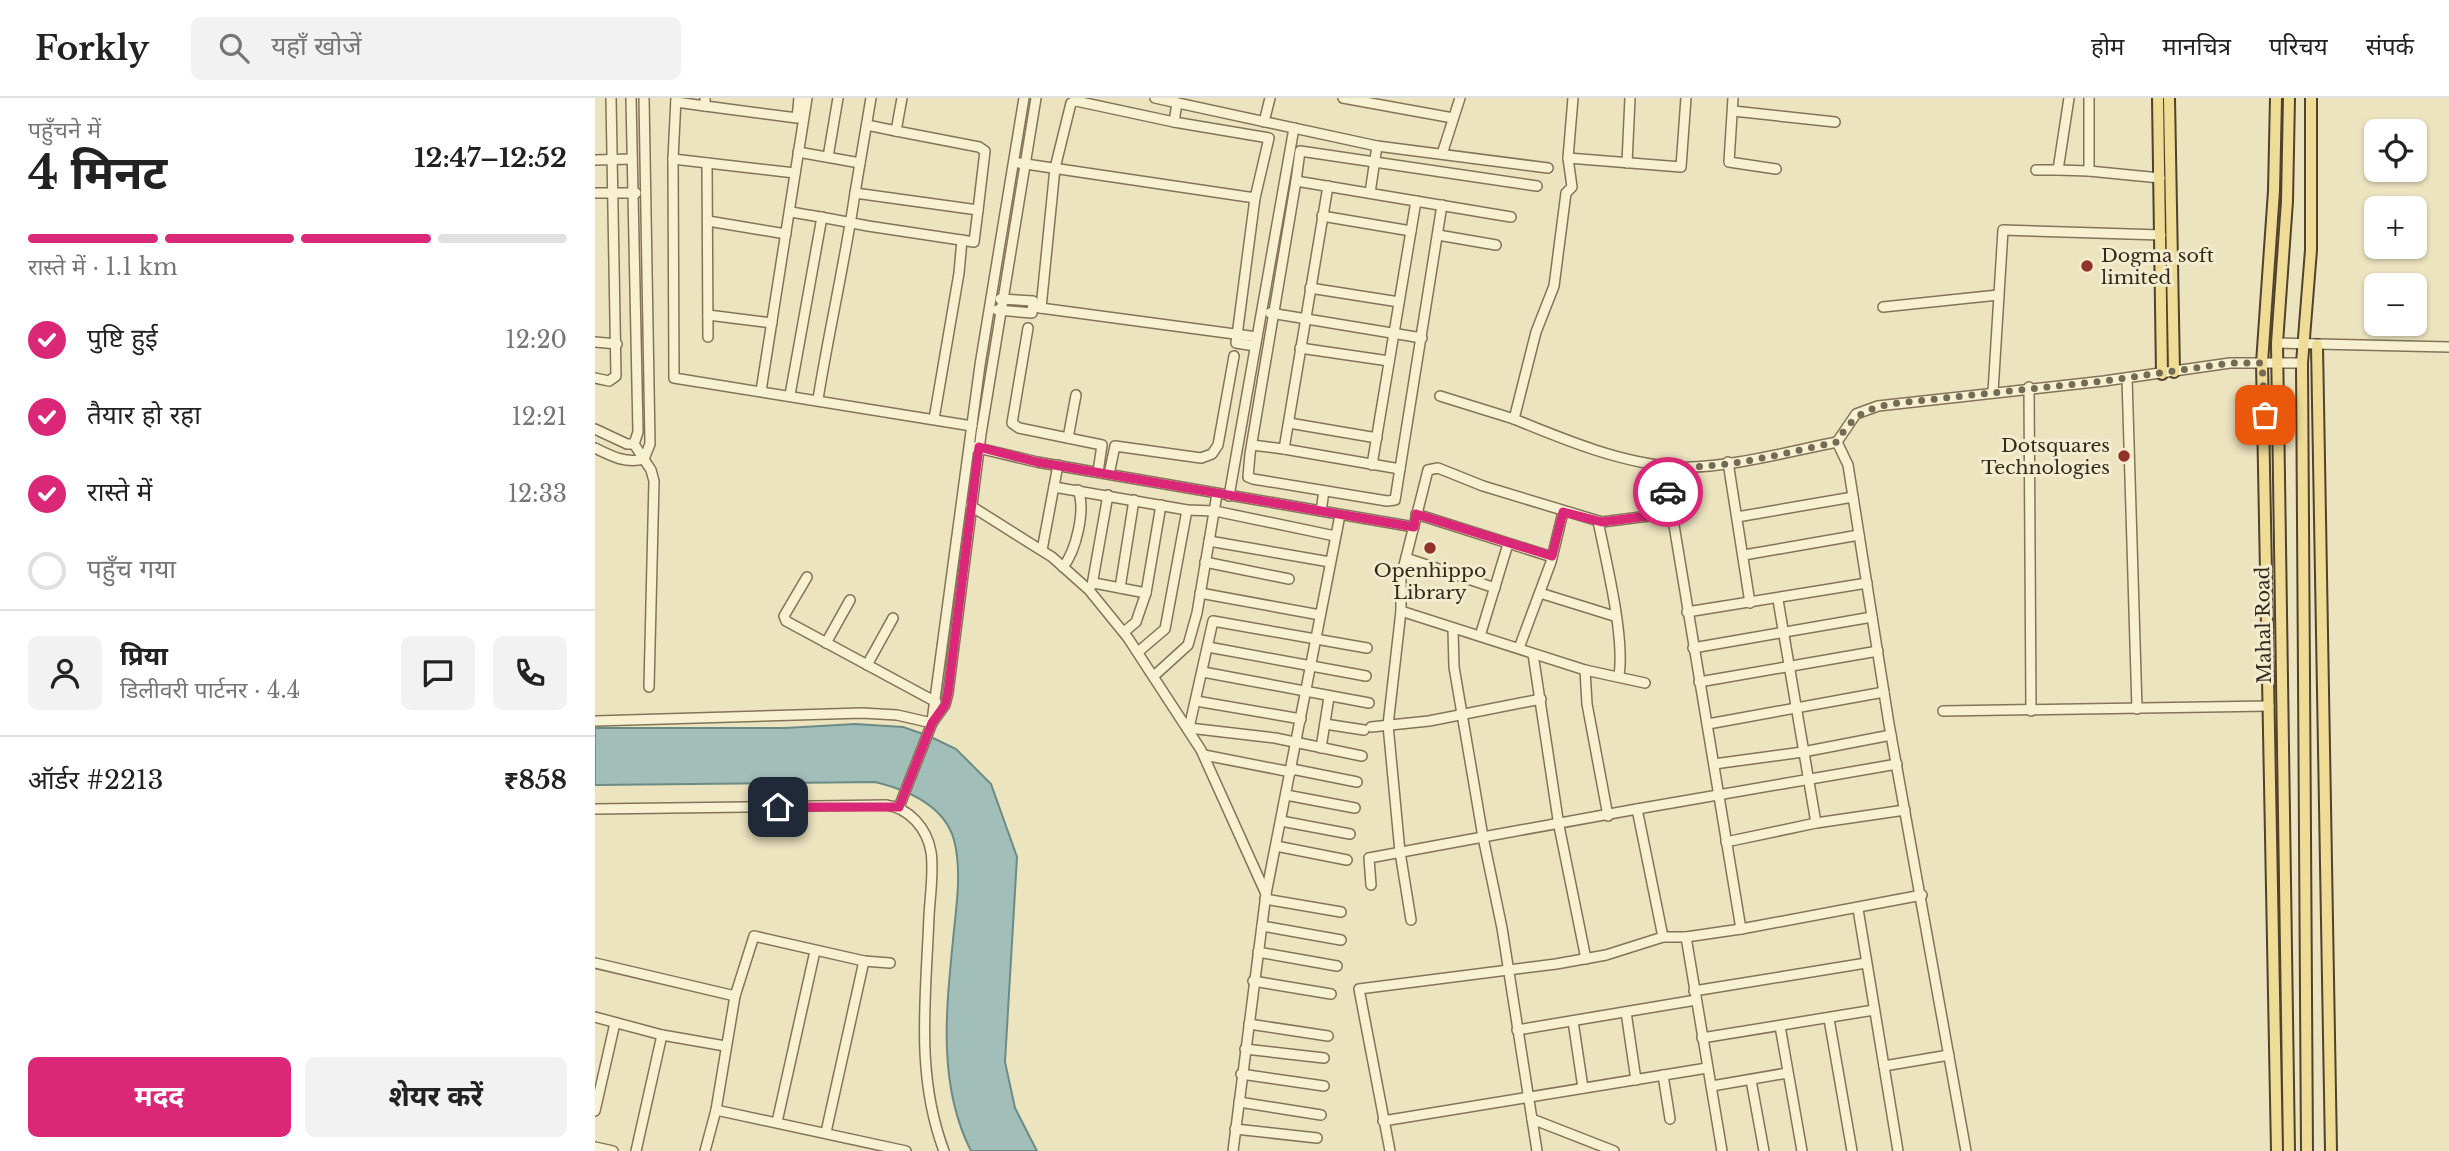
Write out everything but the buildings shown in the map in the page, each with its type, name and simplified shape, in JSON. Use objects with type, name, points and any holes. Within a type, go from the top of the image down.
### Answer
[{"type":"main road","points":[[2158,98],[2162,374]]},
{"type":"main road","points":[[2169,98],[2174,372]]},
{"type":"main road","points":[[2276,98],[2274,191],[2262,363],[2269,706],[2269,869],[2277,1151]]},
{"type":"main road","name":"Mahal Road","points":[[2289,98],[2277,343],[2289,1151]]},
{"type":"main road","name":"Mahal Road","points":[[2307,1151],[2302,363],[2311,250],[2311,98]]},
{"type":"main road","points":[[2275,116],[2289,116]]},
{"type":"main road","points":[[2317,345],[2331,1151]]},
{"type":"street","points":[[595,378],[610,381],[616,376],[611,98]]},
{"type":"street","points":[[631,98],[638,432],[634,444]]},
{"type":"street","points":[[644,98],[651,436],[644,459]]},
{"type":"street","points":[[799,98],[797,118],[705,102],[676,100],[673,159],[674,378],[818,399],[972,426]]},
{"type":"street","points":[[761,391],[807,98]]},
{"type":"street","points":[[828,157],[838,98]]},
{"type":"street","points":[[818,399],[871,98]]},
{"type":"street","points":[[896,131],[902,98]]},
{"type":"street","points":[[932,723],[968,446],[1024,98]]},
{"type":"street","points":[[899,807],[932,723],[945,705],[979,447],[1036,98]]},
{"type":"street","points":[[1264,122],[1270,98]]},
{"type":"street","points":[[1343,98],[1383,102],[1453,118]]},
{"type":"street","points":[[1442,153],[1460,98]]},
{"type":"street","points":[[1514,419],[1536,332],[1554,286],[1566,193],[1572,187],[1568,158],[1573,98]]},
{"type":"street","points":[[1627,163],[1630,98]]},
{"type":"street","points":[[1568,158],[1681,167],[1686,98]]},
{"type":"street","points":[[1733,98],[1730,162],[1776,169]]},
{"type":"street","points":[[2058,170],[2069,98]]},
{"type":"street","points":[[2089,98],[2089,171]]},
{"type":"street","points":[[1162,119],[1160,99],[1377,146],[1548,168]]},
{"type":"street","points":[[989,310],[1032,313],[1037,308],[1055,168],[1073,102],[1269,138],[1255,198],[1237,334]]},
{"type":"street","points":[[1174,122],[1177,103]]},
{"type":"street","points":[[1733,111],[1835,122]]},
{"type":"street","points":[[790,212],[974,242],[985,151],[979,146],[867,125]]},
{"type":"street","points":[[1229,496],[1294,128]]},
{"type":"street","points":[[1370,193],[1377,146]]},
{"type":"street","points":[[1442,205],[1395,500],[1248,477],[1300,151],[1537,186]]},
{"type":"street","points":[[798,152],[860,163]]},
{"type":"street","points":[[595,160],[632,159]]},
{"type":"street","points":[[673,159],[795,173]]},
{"type":"street","points":[[1014,162],[1255,198]]},
{"type":"street","points":[[707,163],[708,337]]},
{"type":"street","points":[[2036,170],[2089,171],[2160,178]]},
{"type":"street","points":[[1296,181],[1511,217]]},
{"type":"street","points":[[1284,449],[1328,186]]},
{"type":"street","points":[[595,193],[644,193]]},
{"type":"street","points":[[855,193],[978,210]]},
{"type":"street","points":[[1372,465],[1416,201]]},
{"type":"street","points":[[1322,216],[1411,231]]},
{"type":"street","points":[[790,395],[822,217]]},
{"type":"street","points":[[708,221],[786,234]]},
{"type":"street","points":[[1993,392],[2003,230],[2161,235]]},
{"type":"street","points":[[1438,235],[1496,245]]},
{"type":"street","points":[[934,419],[960,274],[962,240]]},
{"type":"street","points":[[1310,288],[1399,302]]},
{"type":"street","points":[[1883,307],[1998,295]]},
{"type":"street","points":[[991,298],[1033,301],[1037,308]]},
{"type":"street","points":[[1037,308],[1237,334],[1256,342]]},
{"type":"street","points":[[1261,312],[1422,338]]},
{"type":"street","points":[[708,315],[772,323]]},
{"type":"street","points":[[1028,328],[1012,423],[1019,428],[1102,445],[1201,458],[1212,454],[1217,445],[1234,356]]},
{"type":"street","points":[[595,342],[617,344]]},
{"type":"street","points":[[2277,343],[2449,347]]},
{"type":"street","points":[[1300,348],[1389,361]]},
{"type":"street","points":[[1440,396],[1630,459],[1679,467],[1837,442],[1856,414],[1878,406],[2162,374],[2230,363],[2302,363]]},
{"type":"street","points":[[2127,378],[2137,709]]},
{"type":"street","points":[[2029,387],[2031,711]]},
{"type":"street","points":[[1068,438],[1076,395]]},
{"type":"street","points":[[1289,423],[1377,438]]},
{"type":"street","points":[[595,429],[627,444],[634,444]]},
{"type":"street","points":[[1837,442],[1848,465],[1891,735],[1922,895],[1966,1151]]},
{"type":"street","points":[[634,444],[653,481],[649,687]]},
{"type":"street","points":[[1098,472],[1102,445]]},
{"type":"street","points":[[1252,445],[1401,469]]},
{"type":"street","points":[[968,446],[1217,494],[1414,527]]},
{"type":"street","points":[[1109,474],[1115,446]]},
{"type":"street","points":[[595,448],[627,461],[644,459]]},
{"type":"street","points":[[1728,461],[1750,603]]},
{"type":"street","points":[[1042,550],[1058,465]]},
{"type":"street","points":[[1664,465],[1741,929]]},
{"type":"street","points":[[1411,920],[1400,852],[1388,725],[1401,611],[1401,577],[1428,470],[1438,468],[1563,512],[1598,521],[1672,513]]},
{"type":"street","points":[[1054,486],[1187,510],[1215,511],[1335,536]]},
{"type":"street","points":[[1063,567],[1074,548],[1082,499],[1078,490]]},
{"type":"street","points":[[1321,511],[1324,491]]},
{"type":"street","points":[[1155,676],[1188,645],[1201,593],[1217,494]]},
{"type":"street","points":[[1091,586],[1108,495]]},
{"type":"street","points":[[1737,517],[1853,497]]},
{"type":"street","points":[[1120,589],[1134,500]]},
{"type":"street","points":[[1124,632],[1136,622],[1146,593],[1161,505]]},
{"type":"street","points":[[971,506],[1042,550],[1091,586],[1189,728],[1204,755],[1266,897]]},
{"type":"street","points":[[1138,652],[1165,629],[1187,510]]},
{"type":"street","points":[[1519,648],[1552,556],[1563,512]]},
{"type":"street","points":[[1233,1151],[1244,1049],[1266,897],[1340,514]]},
{"type":"street","points":[[1416,514],[1552,556]]},
{"type":"street","points":[[1598,521],[1622,661],[1619,676]]},
{"type":"street","points":[[1744,555],[1859,536]]},
{"type":"street","points":[[1209,541],[1329,562]]},
{"type":"street","points":[[1480,636],[1508,544]]},
{"type":"street","points":[[1406,558],[1495,588]]},
{"type":"street","points":[[1205,562],[1289,579]]},
{"type":"street","points":[[807,577],[784,619],[933,701],[945,705]]},
{"type":"street","points":[[1687,612],[1778,600],[1867,583]]},
{"type":"street","points":[[1091,586],[1146,593]]},
{"type":"street","points":[[1201,593],[1320,615]]},
{"type":"street","points":[[1540,593],[1614,617]]},
{"type":"street","points":[[826,643],[850,600]]},
{"type":"street","points":[[1778,600],[1816,823]]},
{"type":"street","points":[[1401,611],[1585,670],[1645,683]]},
{"type":"street","points":[[1693,648],[1873,617]]},
{"type":"street","points":[[867,665],[893,618]]},
{"type":"street","points":[[1189,728],[1213,621],[1367,648]]},
{"type":"street","points":[[1453,629],[1454,667],[1483,837],[1502,928],[1506,972],[1537,1151]]},
{"type":"street","points":[[1208,647],[1366,676]]},
{"type":"street","points":[[1699,682],[1878,651]]},
{"type":"street","points":[[1534,654],[1559,826],[1586,959]]},
{"type":"street","points":[[1585,670],[1587,704],[1608,816]]},
{"type":"street","points":[[1203,672],[1369,703]]},
{"type":"street","points":[[1708,724],[1884,692]]},
{"type":"street","points":[[1321,748],[1329,697]]},
{"type":"street","points":[[1325,724],[1367,729],[1429,721],[1541,699]]},
{"type":"street","points":[[1196,701],[1301,719]]},
{"type":"street","points":[[1943,711],[2269,706]]},
{"type":"street","points":[[595,720],[862,713],[897,715],[932,723]]},
{"type":"street","points":[[1189,728],[1220,730],[1362,757]]},
{"type":"street","points":[[1714,764],[1803,752],[1891,735]]},
{"type":"street","points":[[1204,755],[1357,782]]},
{"type":"street","points":[[1371,886],[1369,858],[1559,826],[1637,809],[1808,782],[1897,764]]},
{"type":"street","points":[[1286,795],[1355,808]]},
{"type":"street","points":[[595,809],[899,807],[913,816],[931,850],[924,1071],[931,1113],[944,1151]]},
{"type":"street","points":[[1637,809],[1663,937]]},
{"type":"street","points":[[1726,842],[1816,823],[1905,810]]},
{"type":"street","points":[[1281,821],[1350,834]]},
{"type":"street","points":[[1276,846],[1347,860]]},
{"type":"street","points":[[1390,1151],[1359,989],[1506,972],[1586,959],[1626,950],[1649,939],[1741,929],[1922,895]]},
{"type":"street","points":[[1266,897],[1341,912]]},
{"type":"street","points":[[1858,909],[1898,1151]]},
{"type":"street","points":[[1262,926],[1341,940]]},
{"type":"street","points":[[705,1151],[716,1110],[725,1046],[736,1003],[735,996],[754,936],[864,961],[890,963]]},
{"type":"street","points":[[1686,937],[1722,1151]]},
{"type":"street","points":[[777,1122],[815,951]]},
{"type":"street","points":[[1258,952],[1337,965]]},
{"type":"street","points":[[826,1132],[864,961]]},
{"type":"street","points":[[595,963],[735,996]]},
{"type":"street","points":[[1517,1030],[1626,1012],[1695,995],[1866,963]]},
{"type":"street","points":[[1253,981],[1331,994]]},
{"type":"street","points":[[1702,1038],[1874,1010]]},
{"type":"street","points":[[1626,1012],[1636,1080]]},
{"type":"street","points":[[595,1017],[662,1035],[725,1046]]},
{"type":"street","points":[[1829,1019],[1852,1151]]},
{"type":"street","points":[[1573,1021],[1583,1088]]},
{"type":"street","points":[[595,1111],[615,1023]]},
{"type":"street","points":[[1248,1024],[1328,1036]]},
{"type":"street","points":[[1780,1026],[1802,1151]]},
{"type":"street","points":[[636,1151],[662,1035]]},
{"type":"street","points":[[1244,1049],[1324,1058]]},
{"type":"street","points":[[1884,1066],[1949,1055]]},
{"type":"street","points":[[1383,1121],[1707,1068]]},
{"type":"street","points":[[1712,1086],[1787,1073]]},
{"type":"street","points":[[1241,1074],[1324,1086]]},
{"type":"street","points":[[1663,1075],[1670,1119]]},
{"type":"street","points":[[1751,1080],[1764,1151]]},
{"type":"street","points":[[1239,1102],[1321,1115]]},
{"type":"street","points":[[716,1110],[906,1151]]},
{"type":"street","points":[[1532,1119],[1614,1151]]},
{"type":"street","points":[[1235,1129],[1317,1138]]},
{"type":"street","points":[[595,1147],[613,1151]]},
{"type":"water","points":[[855,724],[903,727],[929,736],[956,749],[991,784],[1017,857],[1005,1062],[1015,1108],[1037,1151],[971,1151],[960,1125],[948,1070],[947,1042],[958,865],[951,831],[935,810],[913,795],[875,782],[595,785],[595,728],[785,728]]},
{"type":"way so far","points":[[1668,492],[1664,465],[1679,467],[1755,459],[1837,442],[1856,414],[1878,406],[1898,403],[2104,381],[2230,363],[2262,363],[2265,415]]},
{"type":"place","name":"Dogma soft limited","points":[[2087,266]]},
{"type":"place","name":"Dotsquares Technologies","points":[[2124,456]]},
{"type":"place","name":"Openhippo Library","points":[[1430,548]]},
{"type":"route","points":[[778,807],[899,807],[932,723],[945,705],[948,693],[979,447],[1037,462],[1414,527],[1416,514],[1552,556],[1563,512],[1602,522],[1672,513],[1668,492]]}]
